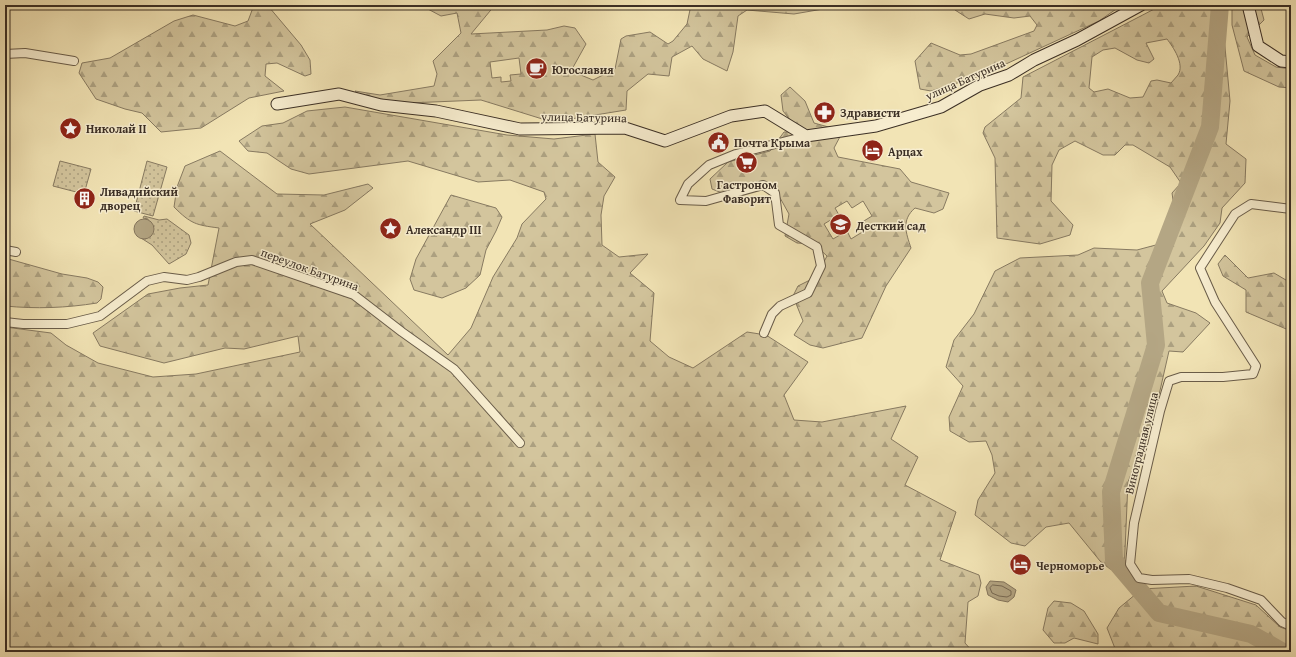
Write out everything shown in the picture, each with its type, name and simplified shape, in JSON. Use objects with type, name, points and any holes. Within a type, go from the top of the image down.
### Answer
[{"type":"street","name":"улица Батурина","points":[[277,104],[339,94],[381,106],[436,111],[520,129],[625,128],[665,141],[731,116],[765,111],[806,136],[876,126],[941,107],[980,85],[1009,75],[1034,60],[1077,40],[1141,5]]},
{"type":"street","points":[[1248,5],[1258,46],[1281,61],[1291,62]]},
{"type":"street","points":[[5,54],[25,53],[74,61]]},
{"type":"street","points":[[764,333],[772,314],[780,306],[808,293],[820,266],[818,247],[779,225],[775,193],[764,186],[706,201],[680,200],[688,184],[709,165],[736,154],[806,136]]},
{"type":"street","name":"Виноградная улица","points":[[1291,209],[1251,204],[1235,214],[1200,268],[1215,302],[1256,366],[1253,374],[1223,377],[1181,377],[1169,381],[1160,411],[1134,523],[1130,564],[1139,578],[1152,580],[1189,580],[1227,588],[1261,600],[1282,622],[1291,626]]},
{"type":"street","points":[[5,250],[16,252]]},
{"type":"street","name":"переулок Батурина","points":[[5,322],[23,324],[67,324],[100,316],[147,281],[164,277],[187,280],[199,277],[236,262],[252,260],[354,296],[454,369],[520,443]]},
{"type":"green space","points":[[254,5],[267,5],[301,45],[310,60],[311,74],[305,76],[277,63],[266,64],[265,76],[284,91],[249,98],[201,128],[161,132],[142,113],[96,99],[79,73],[82,63],[110,58],[174,21],[193,15],[235,26],[248,21]]},
{"type":"green space","points":[[426,5],[495,5],[471,34],[547,30],[564,26],[575,28],[586,44],[571,71],[593,80],[615,69],[621,39],[626,36],[650,32],[668,44],[673,41],[687,24],[691,5],[831,5],[823,9],[794,14],[747,10],[738,16],[733,52],[727,71],[703,59],[692,46],[672,57],[669,76],[648,74],[627,91],[626,110],[552,122],[481,100],[408,103],[363,98],[355,91],[380,95],[434,86],[437,74],[433,61],[461,33],[457,13],[441,16],[426,8]],"holes":[[[519,58],[521,74],[510,75],[511,81],[501,82],[501,77],[492,78],[490,62]]]},
{"type":"green space","points":[[955,5],[1122,5],[1099,21],[980,76],[931,91],[920,89],[915,61],[931,43],[960,55],[971,54],[1034,31],[1037,25],[1030,16],[1014,18],[985,14],[969,19],[955,10]]},
{"type":"green space","points":[[1162,5],[1219,5],[1230,101],[1226,144],[1246,159],[1245,183],[1222,208],[1220,223],[1204,246],[1162,291],[1167,303],[1196,313],[1210,323],[1183,352],[1169,351],[1154,417],[1128,482],[1124,573],[1110,569],[1100,561],[1069,523],[1046,527],[1025,546],[1011,543],[975,515],[978,500],[995,473],[992,455],[986,441],[969,442],[950,431],[949,417],[963,386],[946,367],[954,340],[974,314],[995,271],[1020,258],[1078,255],[1094,248],[1137,250],[1167,242],[1177,228],[1172,193],[1181,183],[1170,167],[1133,145],[1125,145],[1115,155],[1103,155],[1075,141],[1059,150],[1052,165],[1051,201],[1073,225],[1070,235],[1040,244],[997,238],[995,158],[983,133],[985,127],[1021,98],[1023,77]],"holes":[[[1167,39],[1175,51],[1180,66],[1178,75],[1171,83],[1157,80],[1151,81],[1143,97],[1130,98],[1108,89],[1094,92],[1089,88],[1092,57],[1103,50],[1115,48],[1137,60],[1149,63],[1154,59],[1146,43]]]},
{"type":"green space","points":[[1232,5],[1260,5],[1264,20],[1247,37],[1255,55],[1276,67],[1291,69],[1291,88],[1279,87],[1244,71],[1232,25]]},
{"type":"green space","points":[[790,87],[805,101],[814,123],[843,131],[834,148],[838,157],[900,169],[911,182],[949,193],[943,209],[934,213],[915,208],[908,217],[906,222],[906,232],[911,248],[886,286],[862,338],[823,348],[810,345],[794,335],[803,321],[793,296],[798,286],[816,277],[827,256],[814,244],[797,243],[785,236],[789,214],[774,187],[745,187],[727,195],[712,189],[710,179],[728,162],[770,151],[784,132],[800,132],[783,111],[781,95]],"holes":[[[847,201],[852,208],[863,201],[872,216],[859,224],[864,231],[851,239],[847,231],[833,239],[824,224],[839,215],[835,208]]]},
{"type":"green space","points":[[345,107],[507,135],[554,139],[595,134],[598,162],[615,177],[604,196],[601,215],[602,245],[619,257],[648,254],[630,273],[654,293],[650,341],[669,357],[693,368],[747,332],[766,335],[808,362],[784,395],[794,420],[822,422],[906,406],[891,439],[918,457],[905,485],[956,512],[940,560],[979,575],[981,583],[978,596],[968,602],[965,643],[973,652],[5,652],[5,327],[51,333],[66,345],[98,363],[153,377],[196,374],[300,352],[298,336],[244,349],[225,348],[164,363],[100,346],[93,333],[148,294],[208,285],[219,228],[194,223],[174,207],[177,187],[185,166],[220,151],[277,194],[324,195],[368,184],[373,188],[345,210],[310,224],[448,355],[471,328],[493,277],[517,238],[522,224],[546,199],[544,192],[510,180],[478,182],[408,161],[309,174],[291,169],[267,153],[248,151],[239,141],[262,126],[283,123],[307,111]]},
{"type":"green space","points":[[60,161],[91,169],[84,194],[53,186]]},
{"type":"green space","points":[[147,161],[167,167],[153,216],[134,211]]},
{"type":"green space","points":[[451,195],[496,208],[502,217],[486,250],[480,275],[466,288],[442,298],[414,290],[410,279],[416,259]]},
{"type":"green space","points":[[144,216],[159,220],[167,219],[189,235],[191,243],[186,254],[169,264],[152,245],[141,238],[146,239],[148,219],[143,218]]},
{"type":"green space","points":[[1225,255],[1248,278],[1274,273],[1291,283],[1291,331],[1246,312],[1246,290],[1223,276],[1218,264]]},
{"type":"green space","points":[[5,258],[62,274],[87,278],[98,282],[103,287],[101,299],[97,303],[62,307],[28,308],[5,306]]},
{"type":"green space","points":[[1196,586],[1256,605],[1280,627],[1291,631],[1291,652],[1116,651],[1107,628],[1119,608],[1142,589]]},
{"type":"green space","points":[[1054,601],[1071,603],[1084,611],[1098,634],[1098,644],[1074,638],[1065,643],[1054,643],[1043,630],[1048,608]]},
{"type":"water","points":[[144,219],[151,222],[154,229],[151,236],[144,239],[137,236],[134,229],[137,222]]},
{"type":"water","points":[[990,581],[1004,582],[1016,590],[1014,597],[1008,602],[998,600],[988,595],[986,587]]},
{"type":"waterway","points":[[1220,5],[1210,127],[1150,283],[1156,345],[1111,492],[1114,560],[1159,613],[1251,634],[1283,652]]},
{"type":"place","name":"Югославия","points":[[536,69]]},
{"type":"place","name":"Здрависти","points":[[824,112]]},
{"type":"place","name":"Николай II","points":[[70,128]]},
{"type":"place","name":"Почта Крыма","points":[[719,142]]},
{"type":"place","name":"Арцах","points":[[873,151]]},
{"type":"place","name":"Гастроном Фаворит","points":[[747,163]]},
{"type":"place","name":"Ливадийский дворец","points":[[85,198]]},
{"type":"place","name":"Десткий сад","points":[[840,225]]},
{"type":"place","name":"Александр III","points":[[390,229]]},
{"type":"place","name":"Черноморье","points":[[1020,565]]}]
